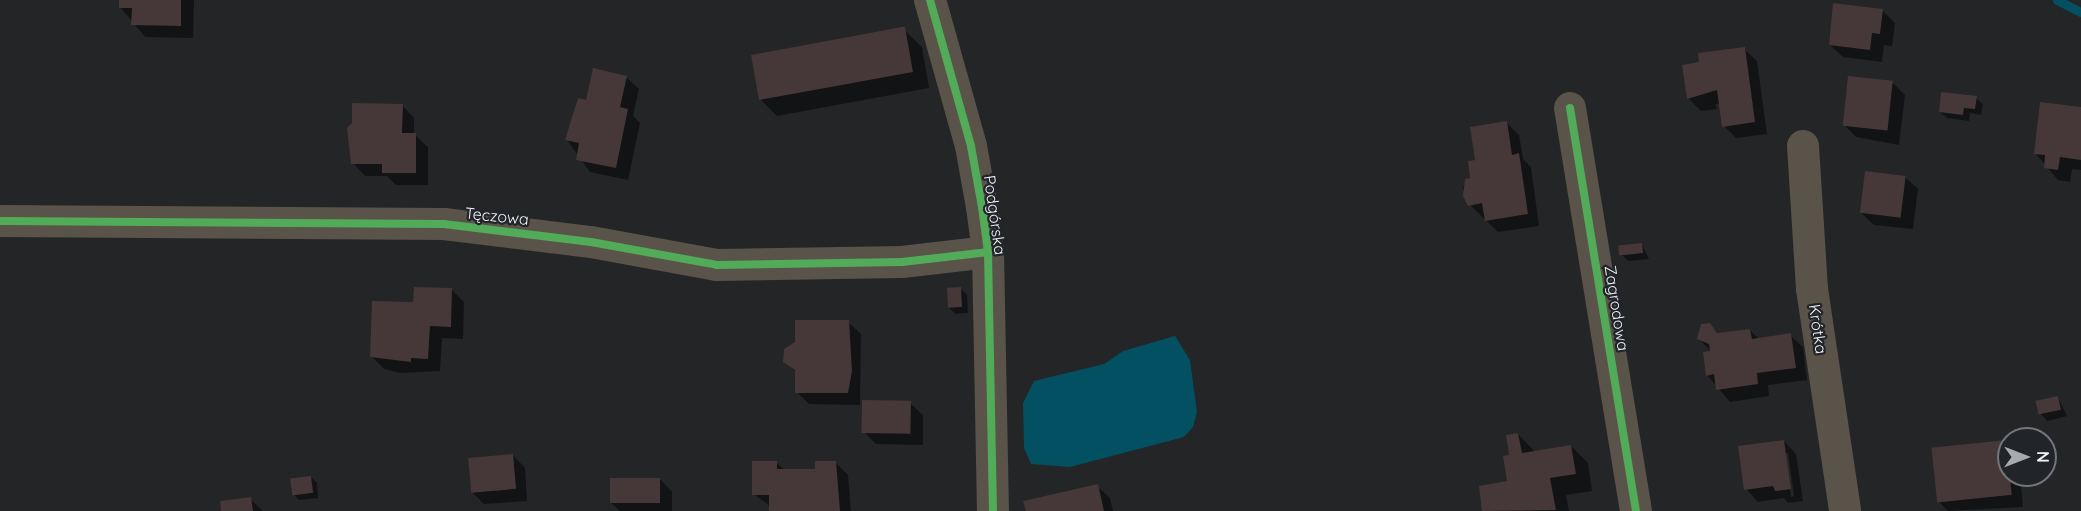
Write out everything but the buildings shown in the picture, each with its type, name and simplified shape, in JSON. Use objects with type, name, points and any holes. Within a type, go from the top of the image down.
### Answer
[{"type":"street","name":"Podgórska","points":[[930,0],[971,146],[988,252],[993,511]]},
{"type":"street","name":"Zagrodowa","points":[[1570,108],[1636,511]]},
{"type":"street","name":"Krótka","points":[[1803,146],[1812,290],[1845,511]]},
{"type":"street","name":"Tęczowa","points":[[0,221],[444,224],[591,242],[717,265],[890,263],[988,252]]},
{"type":"water","points":[[1175,336],[1190,360],[1197,412],[1193,427],[1184,437],[1070,467],[1031,464],[1024,448],[1023,403],[1034,381],[1104,364],[1123,351]]},
{"type":"waterway","points":[[2057,0],[2081,12]]},
{"type":"cycle path","points":[[930,0],[971,146],[988,252],[993,511]]},
{"type":"cycle path","points":[[1570,108],[1636,511]]},
{"type":"cycle path","points":[[0,221],[444,224],[591,242],[717,265],[902,262],[988,252]]}]
